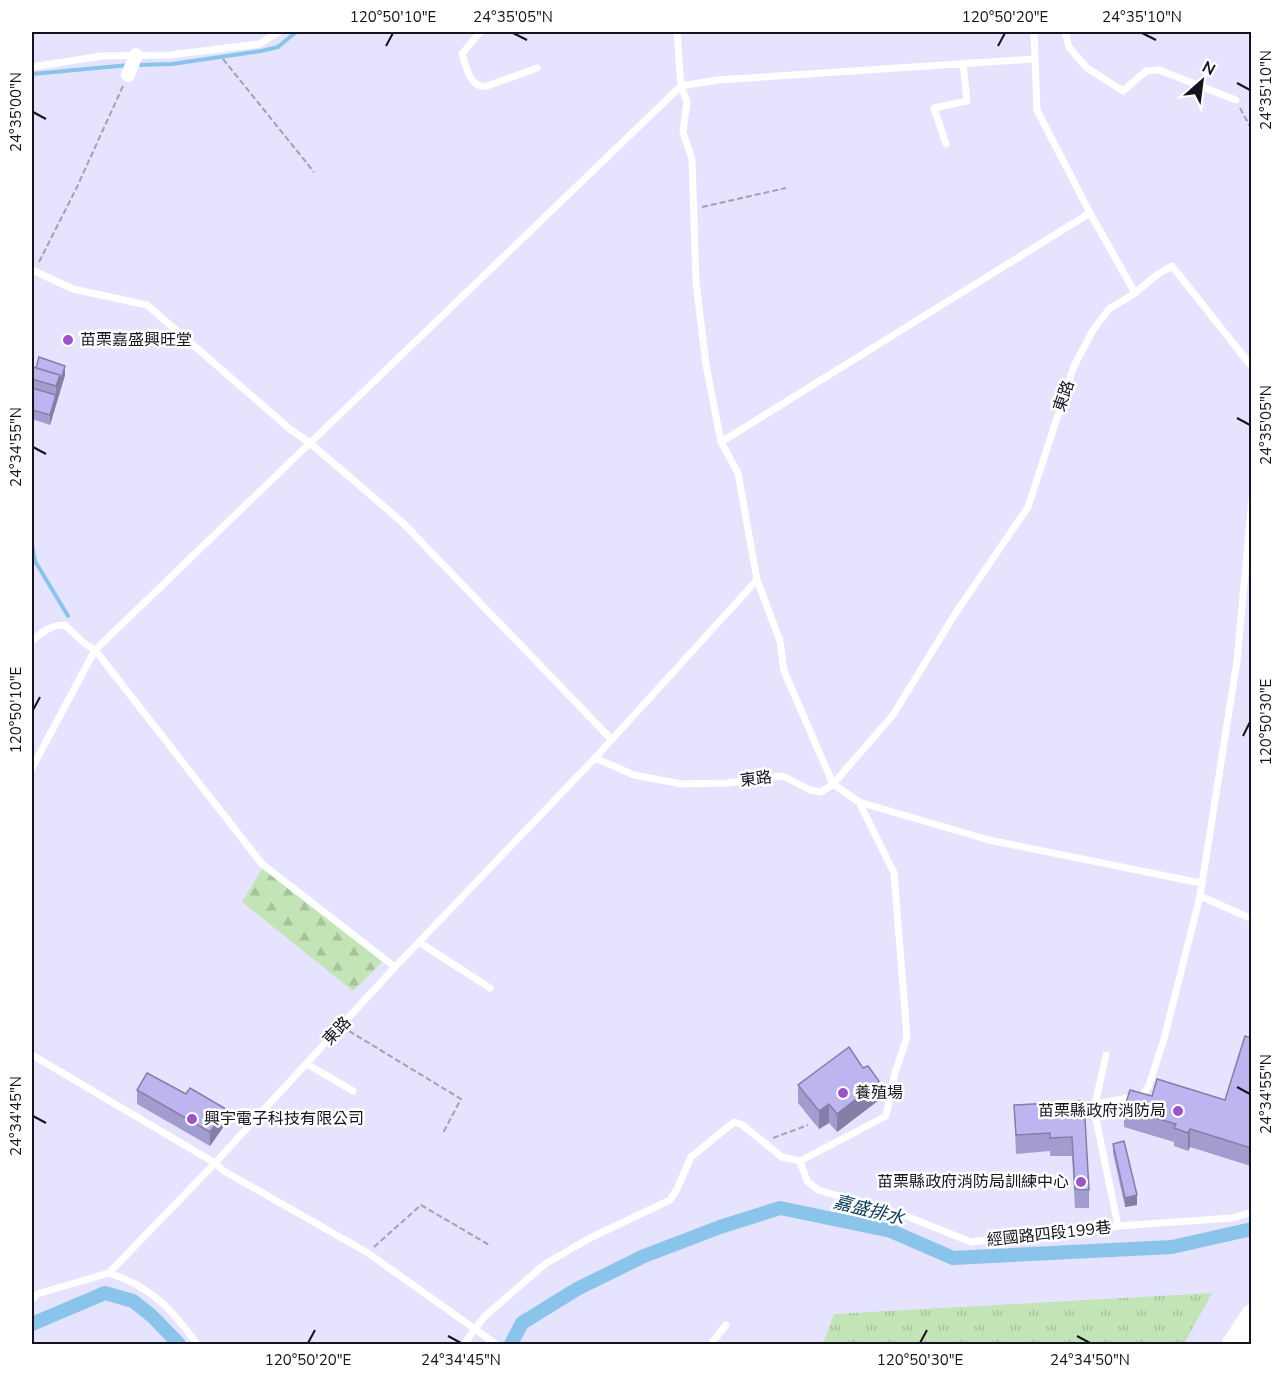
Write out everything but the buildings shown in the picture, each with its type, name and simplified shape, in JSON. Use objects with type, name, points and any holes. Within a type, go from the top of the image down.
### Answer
[{"type":"main road","points":[[1233,1344],[1251,1315]]},
{"type":"street","points":[[128,75],[136,55]]},
{"type":"lane","points":[[32,67],[102,56],[170,55],[259,44],[279,32]]},
{"type":"lane","points":[[480,32],[462,54],[473,83],[480,87],[487,86],[537,68]]},
{"type":"lane","points":[[677,32],[681,86],[687,102],[683,132],[692,159],[696,282],[703,341],[721,442],[738,473],[757,580],[780,641],[784,671],[833,784],[858,802],[990,840],[1201,883]]},
{"type":"lane","points":[[1034,32],[1037,110],[1090,213],[1135,293]]},
{"type":"lane","points":[[1065,32],[1069,47],[1087,68],[1123,91],[1146,71],[1159,70],[1236,100]]},
{"type":"lane","points":[[32,768],[95,650],[681,86],[717,80],[1034,58]]},
{"type":"lane","points":[[946,144],[934,108],[967,100],[963,63]]},
{"type":"lane","points":[[721,442],[1090,213]]},
{"type":"lane","name":"東路","points":[[32,1299],[37,1294],[109,1273],[216,1163],[395,967],[596,759],[634,775],[682,784],[727,783],[783,776],[810,790],[821,792],[833,784],[893,716],[956,614],[1028,507],[1074,366],[1093,330],[1109,309],[1172,266],[1251,367]]},
{"type":"lane","points":[[32,272],[73,289],[147,305],[291,430],[310,443],[402,522],[612,740]]},
{"type":"lane","points":[[1096,1104],[1143,1095],[1149,1085],[1164,1039],[1200,896],[1237,661],[1251,498]]},
{"type":"lane","points":[[596,759],[757,580]]},
{"type":"lane","points":[[32,641],[40,633],[55,625],[65,625],[95,650],[262,864],[395,967]]},
{"type":"lane","points":[[464,1344],[484,1317],[544,1264],[590,1238],[670,1200],[692,1156],[734,1122],[741,1124],[782,1157],[800,1161],[886,1116],[895,1072],[907,1037],[894,873],[858,802]]},
{"type":"lane","points":[[1200,896],[1251,919]]},
{"type":"lane","points":[[419,942],[490,988]]},
{"type":"lane","points":[[32,1055],[216,1163],[224,1171],[368,1253],[496,1344]]},
{"type":"lane","points":[[1106,1055],[1094,1109],[1118,1226]]},
{"type":"lane","points":[[307,1064],[353,1090]]},
{"type":"lane","name":"經國路四段199巷","points":[[800,1161],[807,1180],[818,1190],[901,1215],[971,1242],[1118,1226],[1232,1218],[1251,1212]]},
{"type":"lane","points":[[109,1273],[129,1279],[155,1296],[179,1319],[197,1344]]},
{"type":"lane","points":[[711,1344],[726,1325]]},
{"type":"path","points":[[226,63],[314,172]]},
{"type":"path","points":[[32,272],[76,189],[128,75]]},
{"type":"path","points":[[1236,100],[1251,130]]},
{"type":"path","points":[[693,209],[786,188]]},
{"type":"path","points":[[342,1026],[461,1099],[443,1133]]},
{"type":"path","points":[[765,1142],[808,1125]]},
{"type":"path","points":[[368,1253],[422,1205],[490,1246]]},
{"type":"green space","points":[[263,867],[383,961],[353,991],[242,902]]},
{"type":"green space","points":[[1212,1293],[1184,1344],[823,1344],[834,1314]]},
{"type":"waterway","points":[[137,65],[172,64],[261,51],[278,47],[296,32]]},
{"type":"waterway","points":[[32,74],[129,65]]},
{"type":"waterway","points":[[32,544],[35,561],[68,616]]},
{"type":"waterway","name":"嘉盛排水","points":[[511,1344],[522,1323],[577,1289],[644,1256],[720,1227],[780,1208],[891,1231],[953,1258],[1172,1247],[1252,1229]]},
{"type":"waterway","name":"嘉盛排水","points":[[32,1324],[105,1293],[133,1301],[152,1316],[179,1344]]},
{"type":"place","name":"苗栗嘉盛興旺堂","points":[[68,340]]},
{"type":"place","name":"養殖場","points":[[843,1093]]},
{"type":"place","name":"苗栗縣政府消防局","points":[[1178,1111]]},
{"type":"place","name":"興宇電子科技有限公司","points":[[192,1119]]},
{"type":"place","name":"苗栗縣政府消防局訓練中心","points":[[1081,1182]]}]
